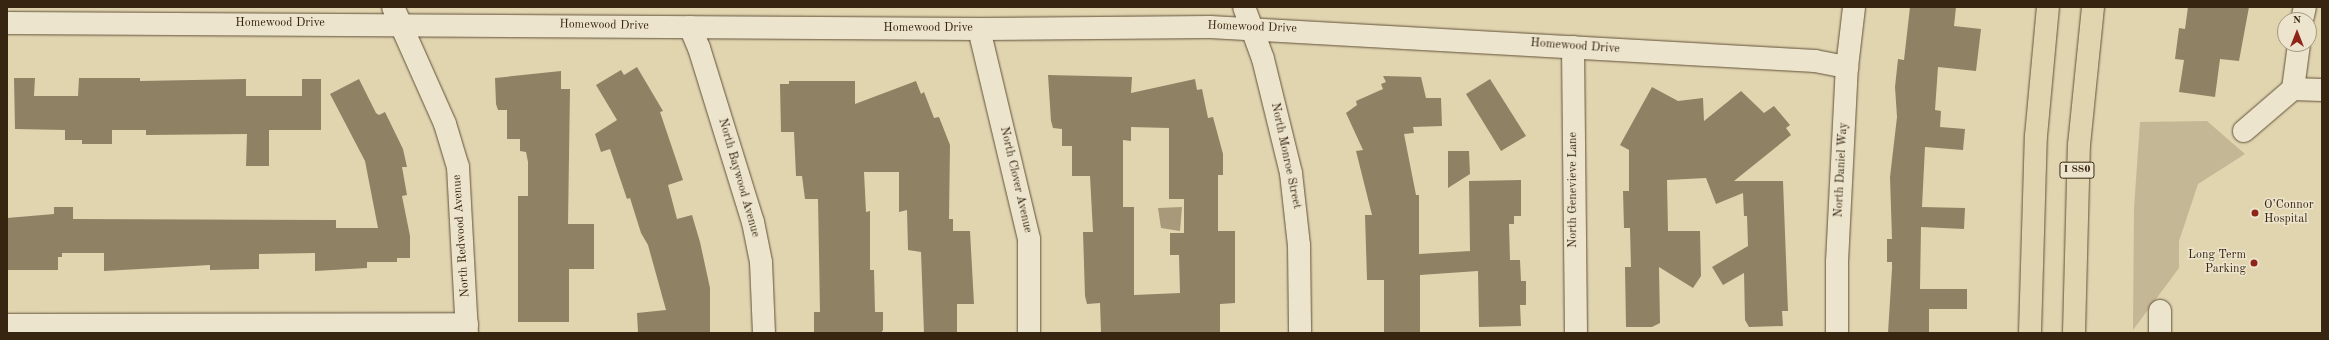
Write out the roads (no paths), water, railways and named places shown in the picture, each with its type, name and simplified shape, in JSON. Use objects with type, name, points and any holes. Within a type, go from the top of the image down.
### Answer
[{"type":"highway","points":[[2030,333],[2036,136],[2048,7]]},
{"type":"highway","name":"I 880","points":[[2074,333],[2079,145],[2093,7]]},
{"type":"street","name":"North Monroe Street","points":[[1244,7],[1284,137],[1297,208],[1300,333]]},
{"type":"street","name":"North Daniel Way","points":[[1837,333],[1837,262],[1847,67],[1854,7]]},
{"type":"street","name":"Homewood Drive","points":[[7,23],[397,16],[690,27],[1252,29],[1815,61],[1847,67]]},
{"type":"street","name":"North Redwood Avenue","points":[[397,16],[445,124],[458,168],[467,328]]},
{"type":"street","name":"North Baywood Avenue","points":[[690,27],[699,48],[753,222],[762,262],[764,333]]},
{"type":"street","name":"North Clover Avenue","points":[[980,29],[1029,239],[1029,333]]},
{"type":"street","name":"North Genevieve Lane","points":[[1573,47],[1576,333]]},
{"type":"street","points":[[2244,131],[2292,89],[2298,52]]},
{"type":"street","points":[[2292,89],[2322,90]]},
{"type":"street","points":[[2160,311],[2160,333]]},
{"type":"street","points":[[7,325],[467,328]]},
{"type":"place","name":"O’Connor Hospital","points":[[2255,213]]},
{"type":"place","name":"Long Term Parking","points":[[2254,263]]}]
